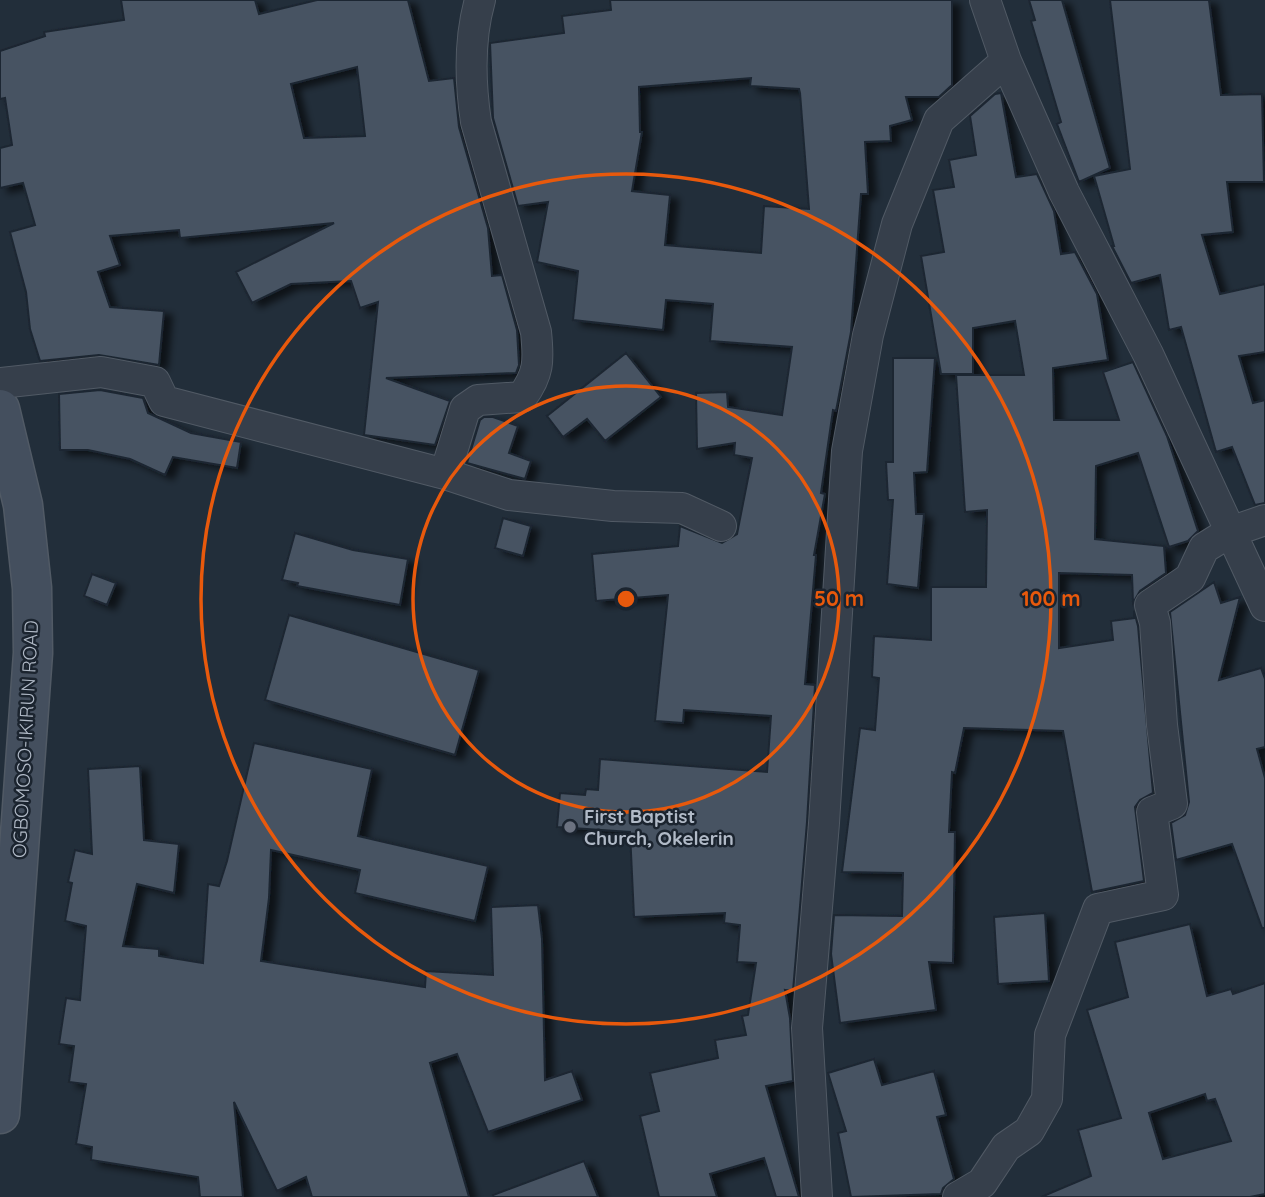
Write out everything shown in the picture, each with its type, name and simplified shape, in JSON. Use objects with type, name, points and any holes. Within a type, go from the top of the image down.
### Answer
[{"type":"main road","name":"OGBOMOSO-IKIRUN ROAD","points":[[0,410],[23,505],[32,588],[33,653],[0,1114]]},
{"type":"street","points":[[444,474],[465,409],[478,400],[522,397],[536,379],[538,353],[536,332],[476,122],[471,89],[474,20],[480,0]]},
{"type":"street","points":[[985,0],[1006,61],[1064,192],[1148,354],[1265,606]]},
{"type":"street","points":[[817,1197],[807,1028],[824,823],[847,450],[868,335],[897,224],[939,120],[1006,61]]},
{"type":"street","points":[[0,383],[101,372],[155,382],[164,401],[444,474],[509,495],[613,506],[682,508],[721,526]]},
{"type":"street","points":[[958,1197],[982,1183],[1006,1147],[1029,1131],[1048,1099],[1050,1035],[1098,909],[1163,895],[1152,812],[1172,804],[1161,725],[1155,622],[1150,605],[1190,578],[1204,548],[1230,533],[1265,520]]},
{"type":"building","points":[[121,0],[255,0],[259,14],[317,0],[408,0],[429,81],[454,78],[459,127],[488,228],[492,276],[502,275],[517,330],[519,365],[516,373],[386,378],[450,401],[435,445],[364,435],[378,302],[360,308],[351,281],[291,284],[252,303],[236,272],[334,223],[180,238],[179,230],[110,236],[120,265],[98,272],[110,307],[164,311],[159,365],[99,355],[40,361],[30,329],[26,292],[10,232],[35,225],[23,183],[0,188],[0,148],[12,145],[5,98],[0,99],[0,51],[45,36],[44,32],[124,20]],"holes":[[[357,67],[365,136],[304,138],[291,84]]]},
{"type":"building","points":[[610,0],[952,0],[952,85],[939,97],[906,97],[912,120],[890,126],[891,141],[865,142],[868,194],[861,194],[851,332],[836,411],[833,410],[821,493],[825,494],[814,555],[805,684],[815,685],[807,822],[793,991],[785,990],[790,1018],[793,1081],[766,1086],[799,1197],[776,1197],[764,1158],[710,1174],[717,1197],[659,1197],[640,1116],[659,1111],[650,1073],[718,1058],[715,1040],[746,1035],[742,1016],[748,1015],[756,963],[737,962],[740,925],[724,923],[725,913],[634,917],[630,832],[557,827],[560,793],[585,795],[586,789],[598,790],[600,759],[767,772],[771,716],[684,710],[683,723],[655,721],[668,595],[596,601],[592,554],[678,546],[680,526],[722,543],[737,534],[752,458],[734,455],[735,443],[697,449],[696,393],[727,392],[728,407],[782,415],[792,347],[710,341],[713,304],[666,300],[663,330],[573,320],[578,271],[537,262],[548,202],[518,206],[493,118],[490,43],[564,33],[562,16],[611,10]],"holes":[[[751,78],[750,86],[799,89],[809,209],[764,206],[761,253],[665,245],[670,195],[632,191],[642,132],[639,87]]]},
{"type":"building","points":[[1029,0],[1062,0],[1110,168],[1079,182],[1057,124],[1061,122],[1031,21],[1035,20]]},
{"type":"building","points":[[1110,0],[1209,0],[1221,95],[1262,94],[1264,182],[1227,182],[1233,232],[1202,235],[1220,294],[1265,284],[1265,352],[1239,356],[1253,403],[1265,400],[1265,503],[1255,505],[1232,447],[1216,452],[1181,327],[1169,330],[1160,275],[1131,283],[1112,246],[1094,176],[1130,169]]},
{"type":"building","points":[[1001,93],[1016,177],[1037,174],[1054,211],[1061,254],[1075,252],[1097,294],[1108,360],[1053,368],[1054,420],[1119,420],[1103,372],[1133,362],[1167,436],[1198,531],[1188,541],[1169,547],[1138,453],[1096,466],[1095,539],[1164,546],[1166,573],[1140,591],[1133,603],[1132,575],[1059,573],[1059,648],[1113,640],[1111,621],[1134,618],[1134,611],[1138,626],[1153,793],[1140,800],[1135,807],[1144,881],[1092,892],[1063,731],[964,728],[955,773],[952,772],[949,832],[955,832],[953,963],[929,962],[936,1010],[840,1023],[831,954],[834,915],[902,916],[903,873],[842,872],[860,728],[875,730],[879,678],[872,677],[874,636],[931,640],[931,587],[986,587],[987,510],[965,512],[956,375],[1024,375],[1015,321],[973,328],[973,374],[941,374],[921,256],[944,252],[933,190],[954,187],[949,160],[976,155],[970,116],[995,94]]},
{"type":"building","points":[[626,353],[661,397],[605,441],[587,419],[563,437],[547,416]]},
{"type":"building","points":[[893,358],[935,358],[927,472],[914,473],[916,514],[924,514],[918,588],[887,584],[893,500],[888,500],[886,462],[893,462]]},
{"type":"building","points":[[100,390],[143,398],[148,413],[191,433],[241,442],[237,468],[173,457],[165,475],[130,459],[88,450],[60,450],[59,394]]},
{"type":"building","points":[[493,417],[518,426],[509,453],[531,461],[525,479],[467,463],[480,420]]},
{"type":"building","points":[[503,518],[531,526],[523,556],[495,548]]},
{"type":"building","points":[[295,533],[353,550],[408,559],[400,605],[297,586],[298,583],[282,580]]},
{"type":"building","points":[[92,574],[116,583],[107,605],[84,596]]},
{"type":"building","points":[[1214,582],[1221,603],[1240,597],[1219,680],[1261,668],[1265,679],[1265,747],[1257,749],[1265,778],[1265,928],[1262,928],[1232,844],[1176,860],[1171,823],[1185,815],[1189,802],[1170,612]]},
{"type":"building","points":[[289,615],[479,670],[455,755],[265,700]]},
{"type":"building","points":[[254,743],[372,769],[358,836],[488,866],[475,921],[355,893],[360,870],[271,850],[269,898],[261,961],[425,987],[426,971],[493,975],[491,907],[538,905],[542,939],[545,1080],[572,1071],[582,1100],[488,1132],[457,1054],[430,1063],[469,1197],[312,1197],[306,1177],[277,1191],[234,1102],[243,1197],[200,1197],[198,1177],[91,1160],[92,1147],[76,1144],[86,1084],[69,1082],[74,1046],[59,1044],[66,998],[80,1000],[86,926],[65,921],[72,883],[68,882],[75,850],[92,854],[88,769],[140,766],[144,840],[179,844],[174,893],[137,884],[123,946],[159,949],[159,956],[203,963],[208,884],[219,886]]},
{"type":"building","points":[[1045,913],[1049,981],[998,984],[994,917]]},
{"type":"building","points":[[1190,924],[1207,996],[1231,989],[1233,994],[1265,983],[1265,1194],[1250,1197],[1041,1197],[1091,1176],[1078,1130],[1121,1118],[1087,1010],[1128,997],[1115,942]],"holes":[[[1205,1094],[1207,1101],[1215,1099],[1231,1141],[1163,1159],[1149,1113]]]},
{"type":"building","points":[[874,1059],[882,1085],[934,1071],[946,1115],[937,1117],[954,1179],[943,1188],[941,1194],[851,1197],[838,1133],[846,1131],[828,1073]]},
{"type":"building","points":[[584,1161],[598,1197],[493,1195]]},
{"type":"place","name":"First Baptist Church, Okelerin","points":[[570,827]]}]
